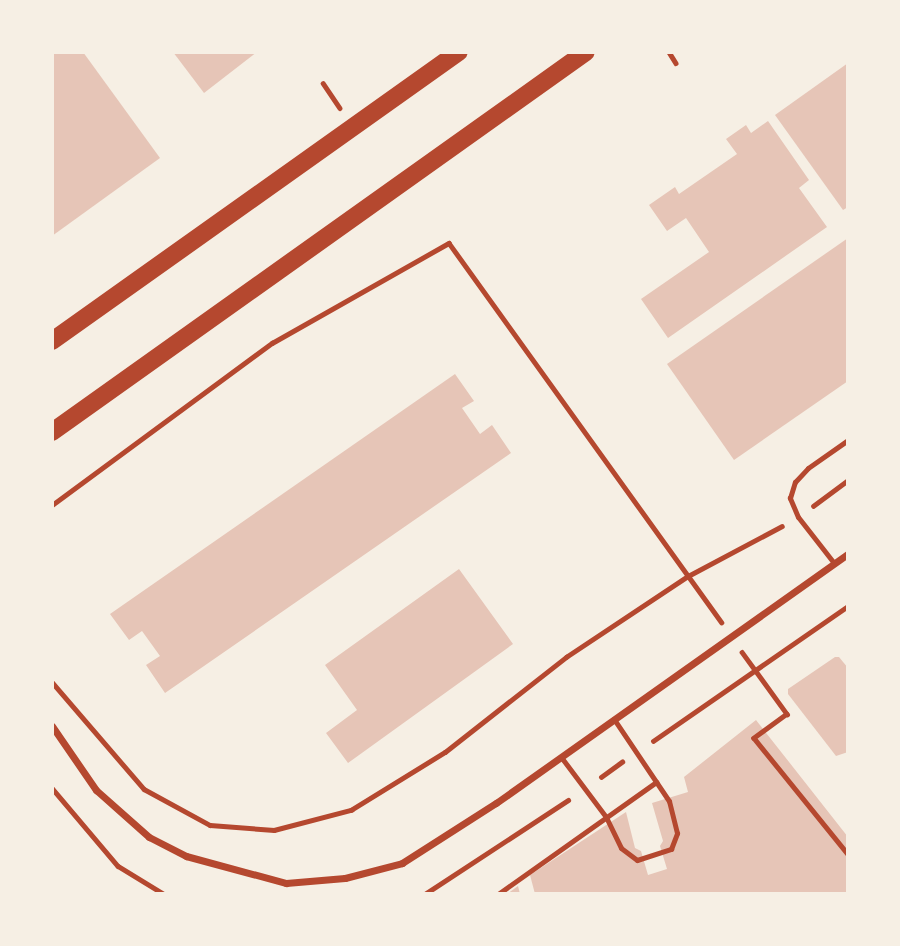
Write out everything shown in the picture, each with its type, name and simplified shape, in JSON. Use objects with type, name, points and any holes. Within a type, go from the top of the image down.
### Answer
[{"type":"main road","points":[[52,341],[460,52]]},
{"type":"main road","points":[[52,432],[586,52]]},
{"type":"street","points":[[52,726],[96,790],[149,837],[186,856],[286,883],[345,878],[402,863],[561,757],[848,554]]},
{"type":"lane","points":[[834,563],[798,517],[790,498],[795,482],[848,440]]},
{"type":"lane","points":[[561,757],[606,817],[621,848],[637,860],[671,849],[677,832],[669,801],[614,719]]},
{"type":"lane","points":[[498,894],[656,782]]},
{"type":"path","points":[[669,52],[676,63]]},
{"type":"path","points":[[52,505],[272,343],[449,243],[787,714],[754,738],[848,853]]},
{"type":"path","points":[[52,681],[144,789],[210,825],[274,830],[351,810],[445,752],[566,657],[688,576],[798,517],[848,480]]},
{"type":"path","points":[[755,670],[848,606]]},
{"type":"path","points":[[52,788],[118,866],[164,894]]},
{"type":"building","points":[[52,52],[83,52],[160,158],[52,236]]},
{"type":"building","points":[[173,52],[257,52],[204,93]]},
{"type":"building","points":[[848,63],[848,207],[843,210],[775,115]]},
{"type":"building","points":[[768,121],[809,180],[799,188],[827,227],[668,338],[641,299],[709,252],[686,218],[667,231],[649,205],[675,187],[679,194],[737,154],[726,139],[746,125],[751,133]]},
{"type":"building","points":[[848,238],[848,381],[734,460],[667,364]]},
{"type":"building","points":[[455,374],[474,401],[462,408],[480,434],[492,425],[511,453],[165,693],[146,665],[160,656],[142,631],[129,640],[110,614]]},
{"type":"building","points":[[459,569],[513,644],[348,763],[326,733],[357,710],[325,665]]},
{"type":"building","points":[[835,657],[839,657],[848,668],[848,752],[836,756],[788,694],[788,689]]},
{"type":"building","points":[[756,720],[848,837],[848,894],[535,894],[530,875],[626,812],[635,848],[641,851],[648,875],[667,869],[660,846],[663,841],[652,803],[688,792],[684,777]]},
{"type":"building","points":[[518,886],[520,894],[507,894]]}]
